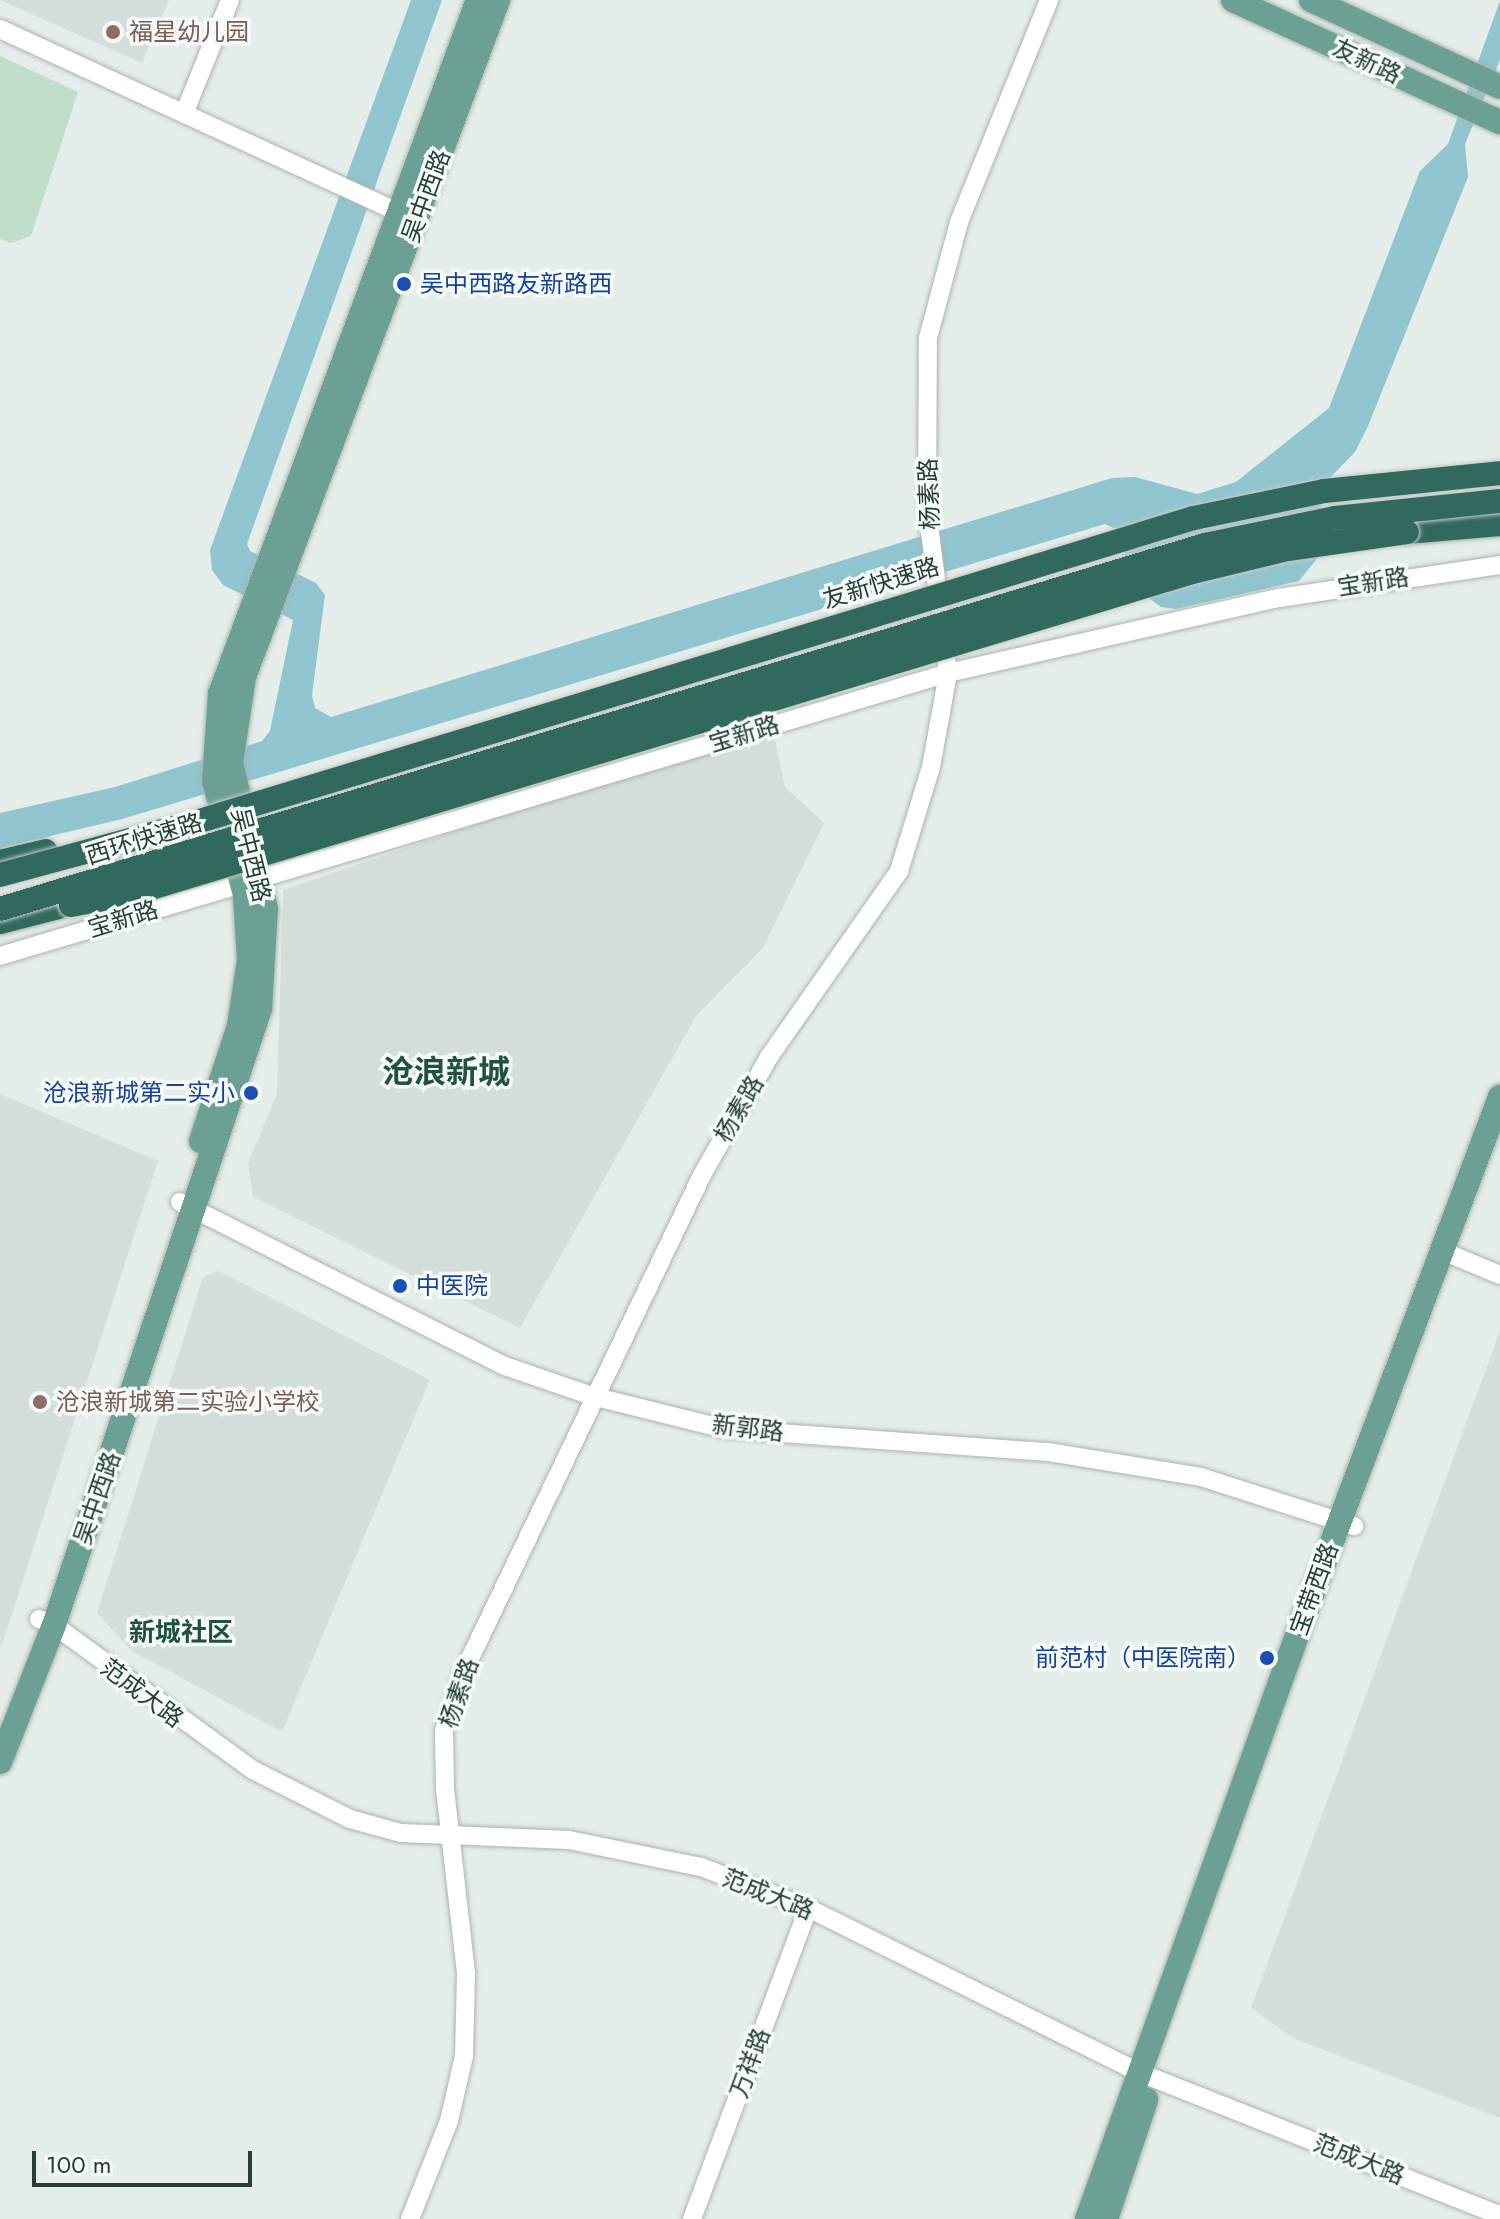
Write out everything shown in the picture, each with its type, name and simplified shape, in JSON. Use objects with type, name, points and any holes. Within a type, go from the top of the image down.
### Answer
[{"type":"highway","name":"友新快速路","points":[[288,793],[1194,518],[1324,491],[1500,473]]},
{"type":"highway","name":"西环快速路","points":[[0,909],[70,892],[1205,545],[1350,516],[1500,501]]},
{"type":"highway","points":[[0,922],[131,894],[1127,590],[1288,549],[1407,532],[1500,524]]},
{"type":"highway","name":"西环快速路","points":[[0,875],[193,823],[288,793]]},
{"type":"highway","points":[[0,862],[193,823]]},
{"type":"highway","points":[[70,892],[224,864]]},
{"type":"main road","name":"吴中西路","points":[[409,217],[478,0]]},
{"type":"main road","name":"吴中西路","points":[[0,1762],[188,1204],[260,1009],[267,933],[227,797],[222,743],[244,677],[257,614],[409,217],[498,0]]},
{"type":"main road","name":"友新路","points":[[1233,0],[1493,119]]},
{"type":"main road","name":"友新路","points":[[1311,0],[1500,87]]},
{"type":"main road","name":"宝带西路","points":[[1087,2219],[1146,2075],[1448,1253],[1500,1097]]},
{"type":"main road","name":"宝带西路","points":[[1448,1253],[1500,1142]]},
{"type":"main road","name":"吴中西路","points":[[0,1718],[46,1622]]},
{"type":"main road","name":"宝带西路","points":[[1106,2219],[1146,2075]]},
{"type":"street","points":[[184,114],[230,0]]},
{"type":"street","name":"杨素路","points":[[410,2219],[461,2086],[466,1973],[445,1790],[444,1731],[463,1673],[592,1396],[738,1108],[899,871],[931,767],[948,673],[927,508],[928,338],[959,222],[1049,0]]},
{"type":"street","points":[[0,29],[331,185],[409,217]]},
{"type":"street","name":"宝新路","points":[[0,956],[948,673],[1279,598],[1500,565]]},
{"type":"street","name":"新郭路","points":[[188,1204],[505,1366],[592,1396],[725,1429],[1049,1452],[1201,1477],[1347,1523]]},
{"type":"street","points":[[1448,1253],[1500,1275]]},
{"type":"street","name":"范成大路","points":[[46,1622],[253,1770],[350,1819],[401,1833],[584,1843],[701,1867],[808,1908],[1146,2075],[1500,2215]]},
{"type":"street","name":"万祥路","points":[[692,2219],[808,1908]]},
{"type":"shaded area","name":"福星幼儿园","points":[[0,0],[169,0],[142,63]]},
{"type":"shaded area","points":[[775,739],[785,787],[824,823],[763,948],[696,1016],[520,1328],[253,1197],[248,1163],[277,1094],[283,890],[608,779]]},
{"type":"shaded area","name":"沧浪新城第二实验小学校","points":[[0,1094],[158,1161],[2,1645],[0,1644]]},
{"type":"shaded area","points":[[219,1271],[430,1380],[282,1732],[132,1651],[97,1613],[203,1277]]},
{"type":"shaded area","points":[[1500,1331],[1500,2118],[1293,2038],[1251,2008]]},
{"type":"green space","points":[[0,56],[78,92],[31,236],[11,243],[0,239]]},
{"type":"water","points":[[411,0],[442,0],[247,544],[250,551],[316,583],[325,595],[312,695],[315,708],[331,717],[1112,478],[1135,477],[1197,494],[1236,482],[1329,408],[1420,171],[1448,144],[1500,1],[1500,60],[1465,144],[1468,177],[1368,426],[1355,452],[1322,486],[1320,555],[1299,581],[1176,609],[1161,607],[1135,588],[1118,530],[1105,524],[122,819],[0,848],[0,813],[115,787],[262,741],[270,731],[293,620],[223,585],[212,570],[210,550]]},
{"type":"place","name":"福星幼儿园","points":[[113,32]]},
{"type":"place","name":"吴中西路友新路西","points":[[404,284]]},
{"type":"place","name":"沧浪新城第二实小","points":[[251,1093]]},
{"type":"place","name":"中医院","points":[[400,1286]]},
{"type":"place","name":"沧浪新城第二实验小学校","points":[[40,1402]]},
{"type":"place","name":"前范村（中医院南）","points":[[1267,1658]]},
{"type":"district","name":"沧浪新城","points":[[446,1072]]},
{"type":"district","name":"新城社区","points":[[181,1633]]}]
